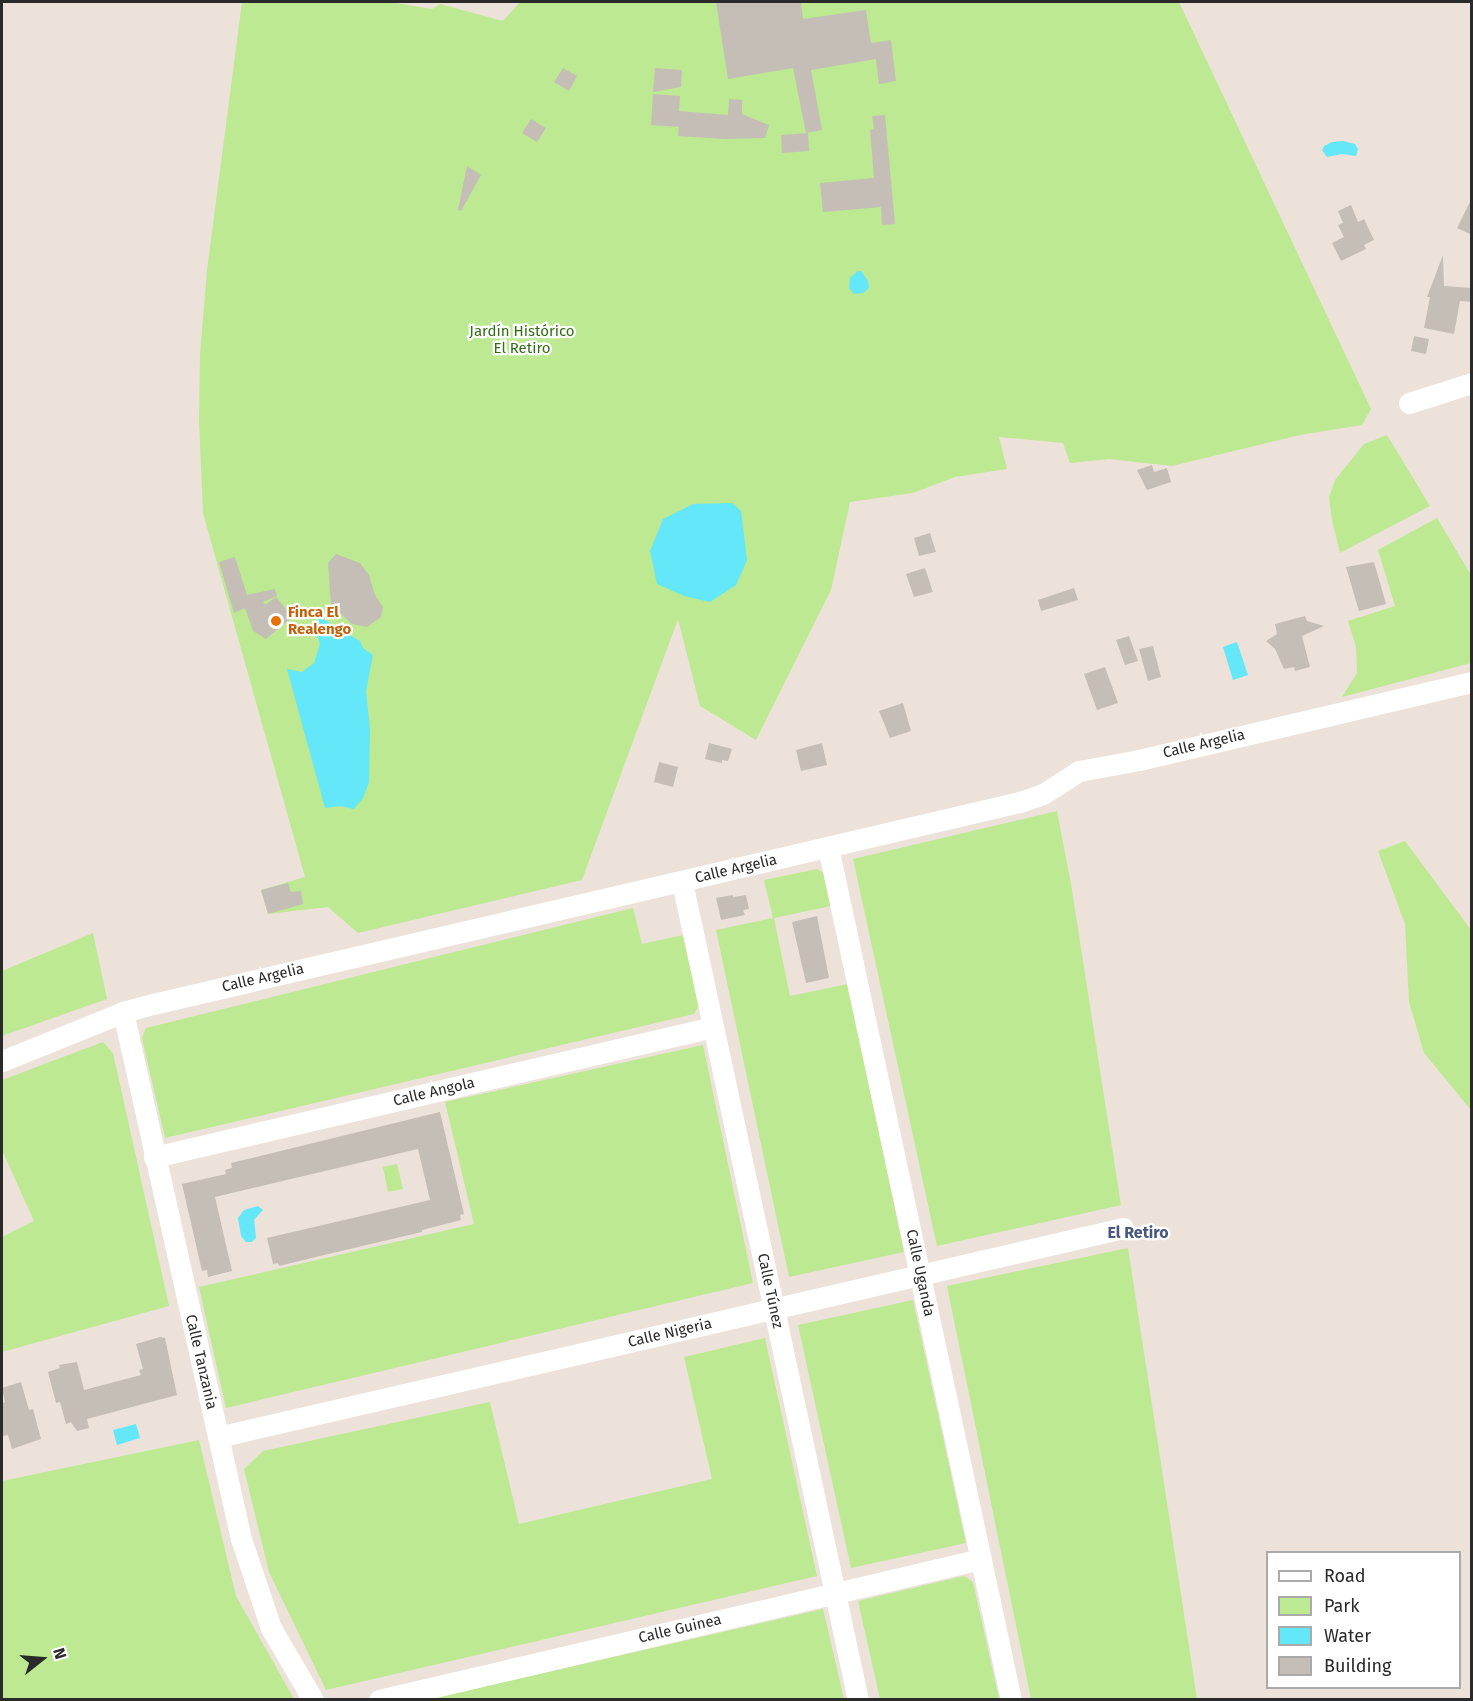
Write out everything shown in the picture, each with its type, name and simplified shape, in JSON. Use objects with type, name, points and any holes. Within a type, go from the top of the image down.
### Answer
[{"type":"street","points":[[1409,403],[1472,383]]},
{"type":"street","name":"Calle Argelia","points":[[2,1061],[123,1012],[1020,802],[1043,794],[1079,771],[1140,760],[1472,682]]},
{"type":"street","name":"Calle Uganda","points":[[828,847],[1011,1700]]},
{"type":"street","name":"Calle Túnez","points":[[682,882],[858,1700]]},
{"type":"street","name":"Calle Tanzania","points":[[123,1012],[242,1539],[271,1628],[313,1700]]},
{"type":"street","name":"Calle Angola","points":[[154,1156],[713,1027]]},
{"type":"street","name":"Calle Nigeria","points":[[218,1437],[1122,1228]]},
{"type":"street","name":"Calle Guinea","points":[[379,1700],[981,1559]]},
{"type":"green space","name":"Jardín Histórico El Retiro","points":[[242,2],[390,2],[432,9],[440,4],[503,21],[520,2],[1179,2],[1371,409],[1362,425],[1300,435],[1172,466],[1109,459],[1070,463],[1063,443],[999,437],[1007,469],[955,477],[913,493],[850,502],[831,590],[756,740],[700,706],[678,619],[582,880],[358,933],[328,907],[268,914],[261,890],[305,877],[203,513],[199,421],[200,354],[207,270]]},
{"type":"green space","points":[[1387,435],[1430,506],[1340,553],[1329,497],[1335,480],[1364,444]]},
{"type":"green space","points":[[1437,518],[1471,575],[1471,663],[1342,697],[1357,673],[1356,647],[1348,621],[1395,606],[1378,550]]},
{"type":"green space","points":[[1057,811],[1071,884],[1121,1205],[937,1246],[853,859]]},
{"type":"green space","points":[[1405,841],[1471,930],[1471,1110],[1424,1053],[1409,1002],[1405,924],[1378,851]]},
{"type":"green space","points":[[817,869],[825,874],[831,906],[774,918],[790,996],[848,984],[904,1252],[789,1277],[716,930],[773,918],[764,880]]},
{"type":"green space","points":[[633,908],[642,944],[683,935],[699,1005],[694,1014],[165,1138],[142,1038],[146,1028]]},
{"type":"green space","points":[[93,933],[107,999],[2,1036],[2,971]]},
{"type":"green space","points":[[103,1042],[113,1053],[169,1306],[2,1352],[2,1237],[34,1221],[2,1150],[2,1080]]},
{"type":"green space","points":[[703,1045],[753,1283],[226,1408],[199,1287],[474,1224],[445,1102]]},
{"type":"green space","points":[[397,1164],[403,1189],[388,1192],[383,1167]]},
{"type":"green space","points":[[1128,1248],[1197,1699],[1031,1699],[947,1286]]},
{"type":"green space","points":[[913,1300],[966,1543],[851,1568],[798,1325]]},
{"type":"green space","points":[[765,1338],[817,1576],[326,1690],[269,1572],[244,1469],[263,1451],[490,1402],[519,1524],[712,1479],[684,1357]]},
{"type":"green space","points":[[199,1440],[236,1596],[294,1699],[2,1699],[2,1481]]},
{"type":"green space","points":[[964,1576],[973,1582],[999,1699],[880,1699],[858,1601]]},
{"type":"green space","points":[[823,1609],[844,1699],[431,1699]]},
{"type":"water","points":[[1343,141],[1355,144],[1358,149],[1356,156],[1342,154],[1327,157],[1322,150],[1324,146],[1332,142]]},
{"type":"water","points":[[861,271],[868,281],[869,288],[863,293],[854,294],[849,288],[850,278]]},
{"type":"water","points":[[732,503],[741,511],[747,560],[736,585],[710,602],[684,596],[657,584],[650,551],[663,519],[693,504]]},
{"type":"water","points":[[320,617],[360,641],[363,648],[373,655],[366,691],[370,729],[369,782],[363,798],[354,809],[340,806],[325,808],[287,669],[302,672],[314,663],[320,644],[313,623]]},
{"type":"water","points":[[1237,642],[1248,675],[1233,680],[1223,647]]},
{"type":"water","points":[[258,1206],[263,1210],[254,1220],[256,1238],[252,1242],[246,1242],[241,1236],[238,1218],[244,1210]]},
{"type":"water","points":[[136,1424],[140,1438],[117,1445],[113,1430]]},
{"type":"building","points":[[716,2],[801,2],[803,19],[866,10],[871,43],[891,40],[896,81],[879,84],[876,59],[811,70],[822,130],[806,133],[793,68],[728,79]]},
{"type":"building","points":[[563,68],[577,76],[569,91],[554,82]]},
{"type":"building","points":[[655,68],[682,70],[681,87],[653,92]]},
{"type":"building","points":[[653,94],[680,96],[679,111],[728,115],[729,99],[742,100],[742,114],[769,125],[765,138],[725,139],[678,136],[679,127],[651,125]]},
{"type":"building","points":[[885,115],[895,224],[882,225],[881,207],[823,212],[820,183],[874,178],[870,130],[874,129],[872,116]]},
{"type":"building","points":[[531,119],[546,128],[537,142],[522,133]]},
{"type":"building","points":[[808,133],[809,151],[782,153],[781,135]]},
{"type":"building","points":[[467,166],[481,175],[461,211],[458,210]]},
{"type":"building","points":[[1472,198],[1472,235],[1457,228]]},
{"type":"building","points":[[1351,205],[1358,222],[1364,219],[1374,240],[1364,245],[1366,249],[1341,261],[1332,243],[1344,237],[1338,225],[1343,223],[1338,211]]},
{"type":"building","points":[[1443,255],[1444,286],[1472,288],[1472,302],[1460,301],[1454,334],[1424,328],[1430,297],[1427,297]]},
{"type":"building","points":[[1414,336],[1429,339],[1426,354],[1411,351]]},
{"type":"building","points":[[1152,465],[1154,472],[1167,468],[1171,482],[1147,490],[1137,470]]},
{"type":"building","points":[[930,533],[936,552],[919,556],[914,538]]},
{"type":"building","points":[[336,554],[360,563],[369,575],[375,595],[383,607],[381,617],[367,627],[352,624],[331,605],[328,563]]},
{"type":"building","points":[[235,557],[247,595],[275,589],[277,596],[263,602],[265,605],[276,597],[293,617],[266,639],[253,631],[245,608],[234,613],[219,562]]},
{"type":"building","points":[[1374,562],[1386,604],[1359,611],[1346,567]]},
{"type":"building","points":[[925,568],[933,592],[914,597],[906,574]]},
{"type":"building","points":[[1074,588],[1078,600],[1041,611],[1038,600]]},
{"type":"building","points":[[1305,616],[1307,621],[1324,626],[1302,636],[1310,667],[1295,671],[1294,667],[1284,669],[1275,649],[1266,641],[1277,634],[1275,624]]},
{"type":"building","points":[[1129,636],[1138,661],[1125,665],[1116,640]]},
{"type":"building","points":[[1153,646],[1161,677],[1148,681],[1139,649]]},
{"type":"building","points":[[1105,667],[1118,703],[1097,710],[1084,674]]},
{"type":"building","points":[[903,703],[911,731],[890,738],[879,711]]},
{"type":"building","points":[[709,743],[732,749],[728,761],[722,760],[722,763],[705,759]]},
{"type":"building","points":[[822,743],[827,765],[801,771],[796,750]]},
{"type":"building","points":[[659,762],[678,767],[673,787],[654,782]]},
{"type":"building","points":[[288,883],[291,892],[301,891],[303,904],[268,914],[261,890]]},
{"type":"building","points":[[733,895],[733,897],[746,895],[749,909],[743,910],[745,915],[721,920],[716,898]]},
{"type":"building","points":[[817,916],[829,978],[806,983],[792,922]]},
{"type":"building","points":[[440,1112],[464,1214],[460,1215],[461,1220],[422,1230],[422,1232],[279,1266],[278,1263],[273,1264],[267,1238],[430,1200],[418,1149],[215,1197],[232,1271],[208,1277],[207,1270],[202,1271],[182,1184],[226,1174],[225,1170],[232,1168],[231,1163]]},
{"type":"building","points":[[160,1337],[165,1338],[177,1395],[87,1419],[89,1428],[77,1431],[71,1422],[66,1424],[60,1402],[56,1403],[48,1372],[60,1368],[59,1365],[77,1362],[84,1390],[141,1375],[139,1370],[143,1369],[136,1344]]},
{"type":"building","points":[[21,1382],[29,1410],[33,1409],[41,1439],[12,1449],[8,1435],[2,1436],[2,1403],[5,1402],[2,1388]]},
{"type":"place","name":"Finca El Realengo","points":[[276,621]]},
{"type":"district","name":"El Retiro","points":[[1138,1233]]}]
